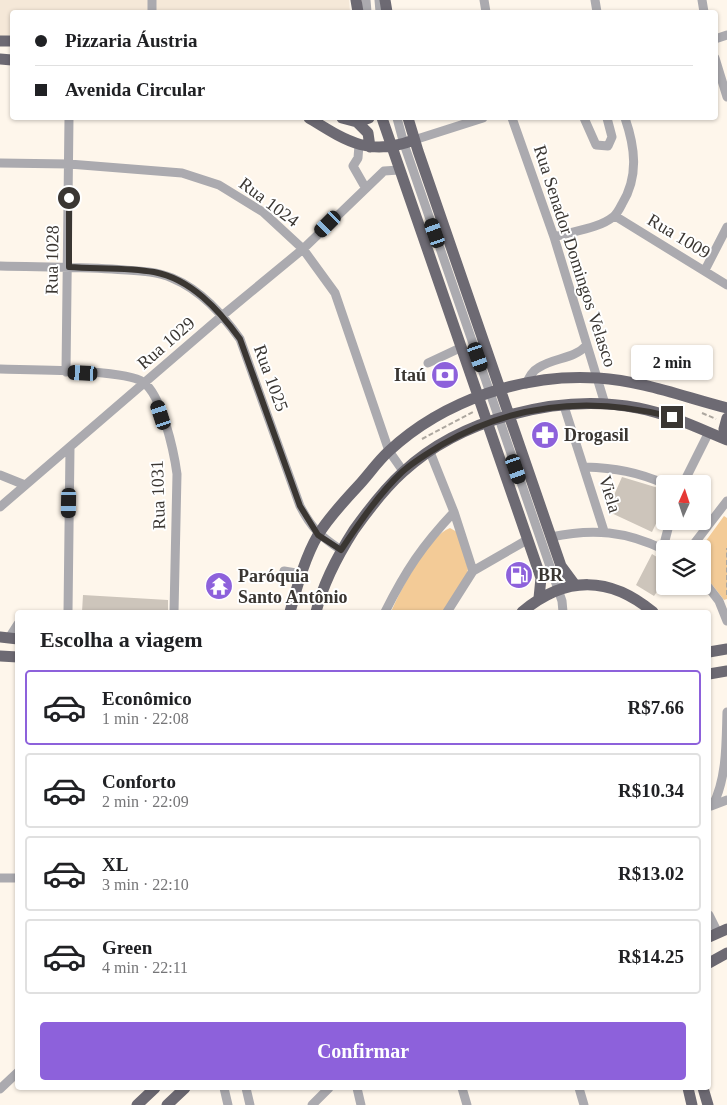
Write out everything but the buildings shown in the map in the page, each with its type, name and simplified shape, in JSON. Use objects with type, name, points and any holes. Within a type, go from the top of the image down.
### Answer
[{"type":"main road","points":[[312,120],[348,142],[365,146],[391,148],[409,142]]},
{"type":"main road","points":[[350,120],[357,122],[368,133],[365,146]]},
{"type":"main road","points":[[357,122],[363,120]]},
{"type":"main road","points":[[383,120],[399,170],[426,239],[460,348],[480,402],[499,418],[551,537],[561,566],[575,585]]},
{"type":"main road","points":[[408,120],[409,142],[495,391],[499,418],[527,540],[540,578],[539,598]]},
{"type":"main road","points":[[291,610],[302,574],[318,535],[344,501],[390,451],[443,413],[480,402],[495,391],[526,384],[553,379],[598,378],[635,383],[727,408]]},
{"type":"main road","points":[[317,610],[341,550],[371,506],[403,471],[430,452],[472,428],[499,418],[564,406],[605,404],[637,408],[672,417],[727,439],[726,421]]},
{"type":"main road","points":[[524,610],[539,598],[575,585],[606,586],[635,597],[651,610]]},
{"type":"main road","points":[[711,652],[727,650]]},
{"type":"main road","points":[[0,656],[15,657]]},
{"type":"main road","points":[[711,674],[727,670]]},
{"type":"main road","points":[[711,962],[727,953]]},
{"type":"main road","points":[[137,1105],[153,1090]]},
{"type":"main road","points":[[167,1105],[183,1090]]},
{"type":"main road","points":[[688,1090],[692,1105]]},
{"type":"main road","points":[[704,1090],[708,1105]]},
{"type":"street","points":[[718,68],[727,97]]},
{"type":"street","name":"Rua 1028","points":[[66,372],[69,267],[69,120]]},
{"type":"street","points":[[399,120],[409,142],[477,120]]},
{"type":"street","name":"Rua Senador Domingos Velasco","points":[[513,120],[554,237],[605,404]]},
{"type":"street","points":[[585,120],[596,145],[600,147],[608,146],[612,137],[608,120]]},
{"type":"street","points":[[554,237],[601,223],[614,216],[624,200],[633,173],[633,142],[626,120]]},
{"type":"street","points":[[365,146],[353,166],[365,187]]},
{"type":"street","name":"Rua 1024","points":[[0,163],[69,164],[182,173],[220,185],[263,212],[304,249],[335,293],[390,451],[403,471]]},
{"type":"street","name":"Rua 1029","points":[[0,507],[144,382],[304,249],[365,187],[384,171],[399,170]]},
{"type":"street","name":"Rua 1009","points":[[614,216],[727,285]]},
{"type":"street","points":[[705,270],[727,227]]},
{"type":"street","name":"Rua 1025","points":[[0,266],[69,267],[153,272],[174,278],[198,293],[223,315],[240,339],[300,506],[318,535],[341,550]]},
{"type":"street","points":[[526,384],[538,368],[580,352],[587,345]]},
{"type":"street","points":[[428,363],[460,348]]},
{"type":"street","points":[[0,369],[117,374],[144,382]]},
{"type":"street","name":"Rua 1031","points":[[144,382],[155,396],[174,452],[177,474],[174,610]]},
{"type":"street","name":"Viela","points":[[564,406],[604,531]]},
{"type":"street","points":[[499,418],[557,590],[567,610]]},
{"type":"street","points":[[688,475],[709,432]]},
{"type":"street","points":[[68,610],[70,448]]},
{"type":"street","points":[[430,452],[454,512],[473,571]]},
{"type":"street","name":"Viela","points":[[585,467],[616,468],[635,472],[656,480]]},
{"type":"street","points":[[0,476],[25,485]]},
{"type":"street","points":[[697,540],[727,501]]},
{"type":"street","points":[[386,610],[405,571],[429,538],[454,512]]},
{"type":"street","points":[[551,537],[574,532],[604,531],[656,547]]},
{"type":"street","points":[[449,610],[473,571],[527,540]]},
{"type":"street","points":[[284,572],[302,574]]},
{"type":"street","points":[[555,610],[557,590]]},
{"type":"street","points":[[711,591],[719,601],[727,621]]},
{"type":"street","points":[[562,601],[563,610]]},
{"type":"street","points":[[711,806],[720,792],[726,775],[727,712]]},
{"type":"street","points":[[711,806],[727,800]]},
{"type":"street","points":[[0,878],[15,878]]},
{"type":"street","points":[[711,920],[718,933]]},
{"type":"street","points":[[0,1089],[15,1075]]},
{"type":"street","points":[[143,1105],[159,1090]]},
{"type":"street","points":[[160,1105],[176,1090]]},
{"type":"street","points":[[224,1090],[228,1105]]},
{"type":"street","points":[[246,1090],[250,1105]]},
{"type":"street","points":[[312,1105],[327,1090]]},
{"type":"street","points":[[357,1090],[361,1105]]},
{"type":"street","points":[[463,1090],[467,1105]]},
{"type":"street","points":[[580,1090],[584,1105]]},
{"type":"path","points":[[414,443],[480,402]]},
{"type":"path","points":[[698,411],[726,421]]},
{"type":"path","points":[[719,601],[726,596],[727,548]]},
{"type":"shaded area","points":[[0,0],[349,0],[350,10],[10,10],[10,35],[0,36]]},
{"type":"shaded area","points":[[724,516],[727,518],[727,599],[724,600],[711,583],[711,540],[707,540]]},
{"type":"shaded area","points":[[450,528],[457,532],[468,569],[467,574],[444,610],[392,610],[416,565],[442,533]]},
{"type":"place","name":"Itaú","points":[[445,375]]},
{"type":"place","name":"Drogasil","points":[[545,435]]},
{"type":"place","name":"BR","points":[[519,575]]},
{"type":"place","name":"Paróquia Santo Antônio","points":[[219,586]]},
{"type":"route","points":[[69,198],[69,267],[153,272],[174,278],[198,293],[223,315],[240,339],[300,506],[318,535],[341,550],[371,506],[403,471],[430,452],[472,428],[509,414],[564,406],[605,404],[637,408],[672,417]]}]
